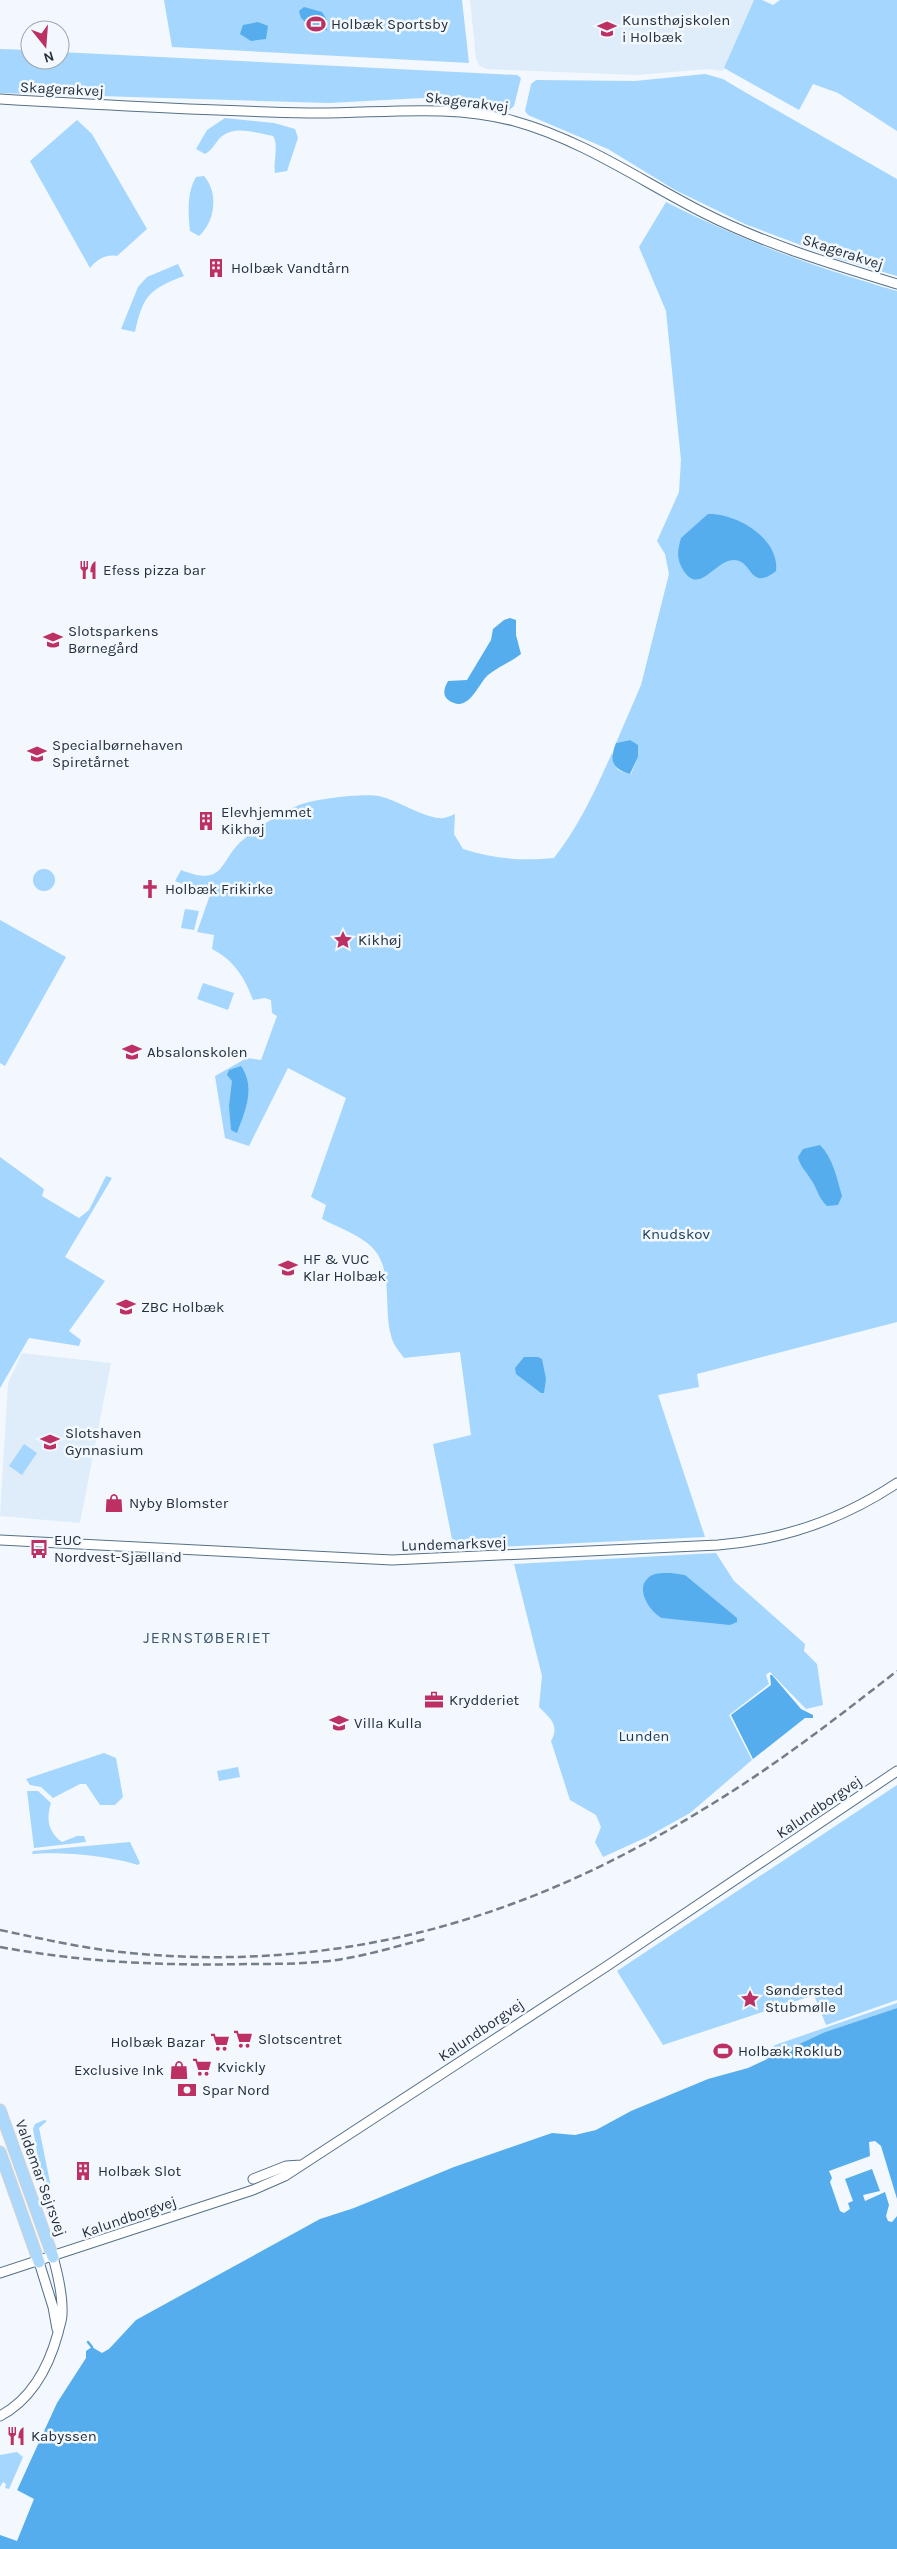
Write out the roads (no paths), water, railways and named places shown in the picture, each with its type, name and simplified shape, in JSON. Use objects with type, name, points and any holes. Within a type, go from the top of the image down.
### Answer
[{"type":"main road","name":"Valdemar Sejrsvej","points":[[0,2110],[53,2257]]},
{"type":"main road","name":"Valdemar Sejrsvej","points":[[0,2152],[39,2262]]},
{"type":"street","name":"Skagerakvej","points":[[0,99],[237,112],[340,113],[422,110],[490,116],[536,128],[576,144],[703,213],[767,241],[816,259],[897,284]]},
{"type":"street","name":"Lundemarksvej","points":[[0,1540],[384,1560],[718,1544],[765,1539],[824,1522],[858,1507],[897,1483]]},
{"type":"street","name":"Kalundborgvej","points":[[0,2273],[39,2262],[253,2190],[285,2176],[607,1966],[897,1771]]},
{"type":"street","points":[[253,2179],[286,2166],[301,2165]]},
{"type":"street","points":[[0,2416],[19,2402],[44,2372],[53,2353],[62,2320],[62,2305],[53,2257]]},
{"type":"street","points":[[39,2262],[53,2307],[57,2334]]},
{"type":"waterway","points":[[88,2342],[92,2347]]},
{"type":"railway","points":[[0,1930],[97,1949],[130,1953],[207,1957],[283,1955],[356,1946],[428,1930],[498,1909],[567,1882],[635,1849],[753,1778],[826,1726],[897,1671]]},
{"type":"railway","points":[[0,1947],[61,1956],[123,1962],[277,1964],[341,1959],[425,1939]]},
{"type":"place","name":"Holbæk Sportsby","points":[[316,24]]},
{"type":"place","name":"Kunsthøjskolen i Holbæk","points":[[607,29]]},
{"type":"place","name":"Holbæk Vandtårn","points":[[216,268]]},
{"type":"place","name":"Efess pizza bar","points":[[88,570]]},
{"type":"place","name":"Slotsparkens Børnegård","points":[[53,640]]},
{"type":"place","name":"Specialbørnehaven Spiretårnet","points":[[37,754]]},
{"type":"place","name":"Elevhjemmet Kikhøj","points":[[206,821]]},
{"type":"place","name":"Holbæk Frikirke","points":[[150,889]]},
{"type":"place","name":"Kikhøj","points":[[343,940]]},
{"type":"place","name":"Absalonskolen","points":[[132,1052]]},
{"type":"place","name":"HF & VUC Klar Holbæk","points":[[288,1268]]},
{"type":"place","name":"ZBC Holbæk","points":[[126,1307]]},
{"type":"place","name":"Slotshaven Gynnasium","points":[[50,1442]]},
{"type":"place","name":"Nyby Blomster","points":[[114,1503]]},
{"type":"place","name":"EUC Nordvest-Sjælland","points":[[39,1549]]},
{"type":"place","name":"Krydderiet","points":[[434,1700]]},
{"type":"place","name":"Villa Kulla","points":[[339,1723]]},
{"type":"place","name":"Søndersted Stubmølle","points":[[750,1999]]},
{"type":"place","name":"Slotscentret","points":[[243,2039]]},
{"type":"place","name":"Holbæk Bazar","points":[[220,2042]]},
{"type":"place","name":"Holbæk Roklub","points":[[723,2051]]},
{"type":"place","name":"Kvickly","points":[[202,2067]]},
{"type":"place","name":"Exclusive Ink","points":[[179,2070]]},
{"type":"place","name":"Spar Nord","points":[[187,2090]]},
{"type":"place","name":"Holbæk Slot","points":[[83,2171]]},
{"type":"place","name":"Kabyssen","points":[[16,2436]]},
{"type":"district","name":"JERNSTØBERIET","points":[[207,1637]]},
{"type":"park label","name":"Knudskov","points":[[676,1234]]},
{"type":"park label","name":"Lunden","points":[[644,1736]]}]
